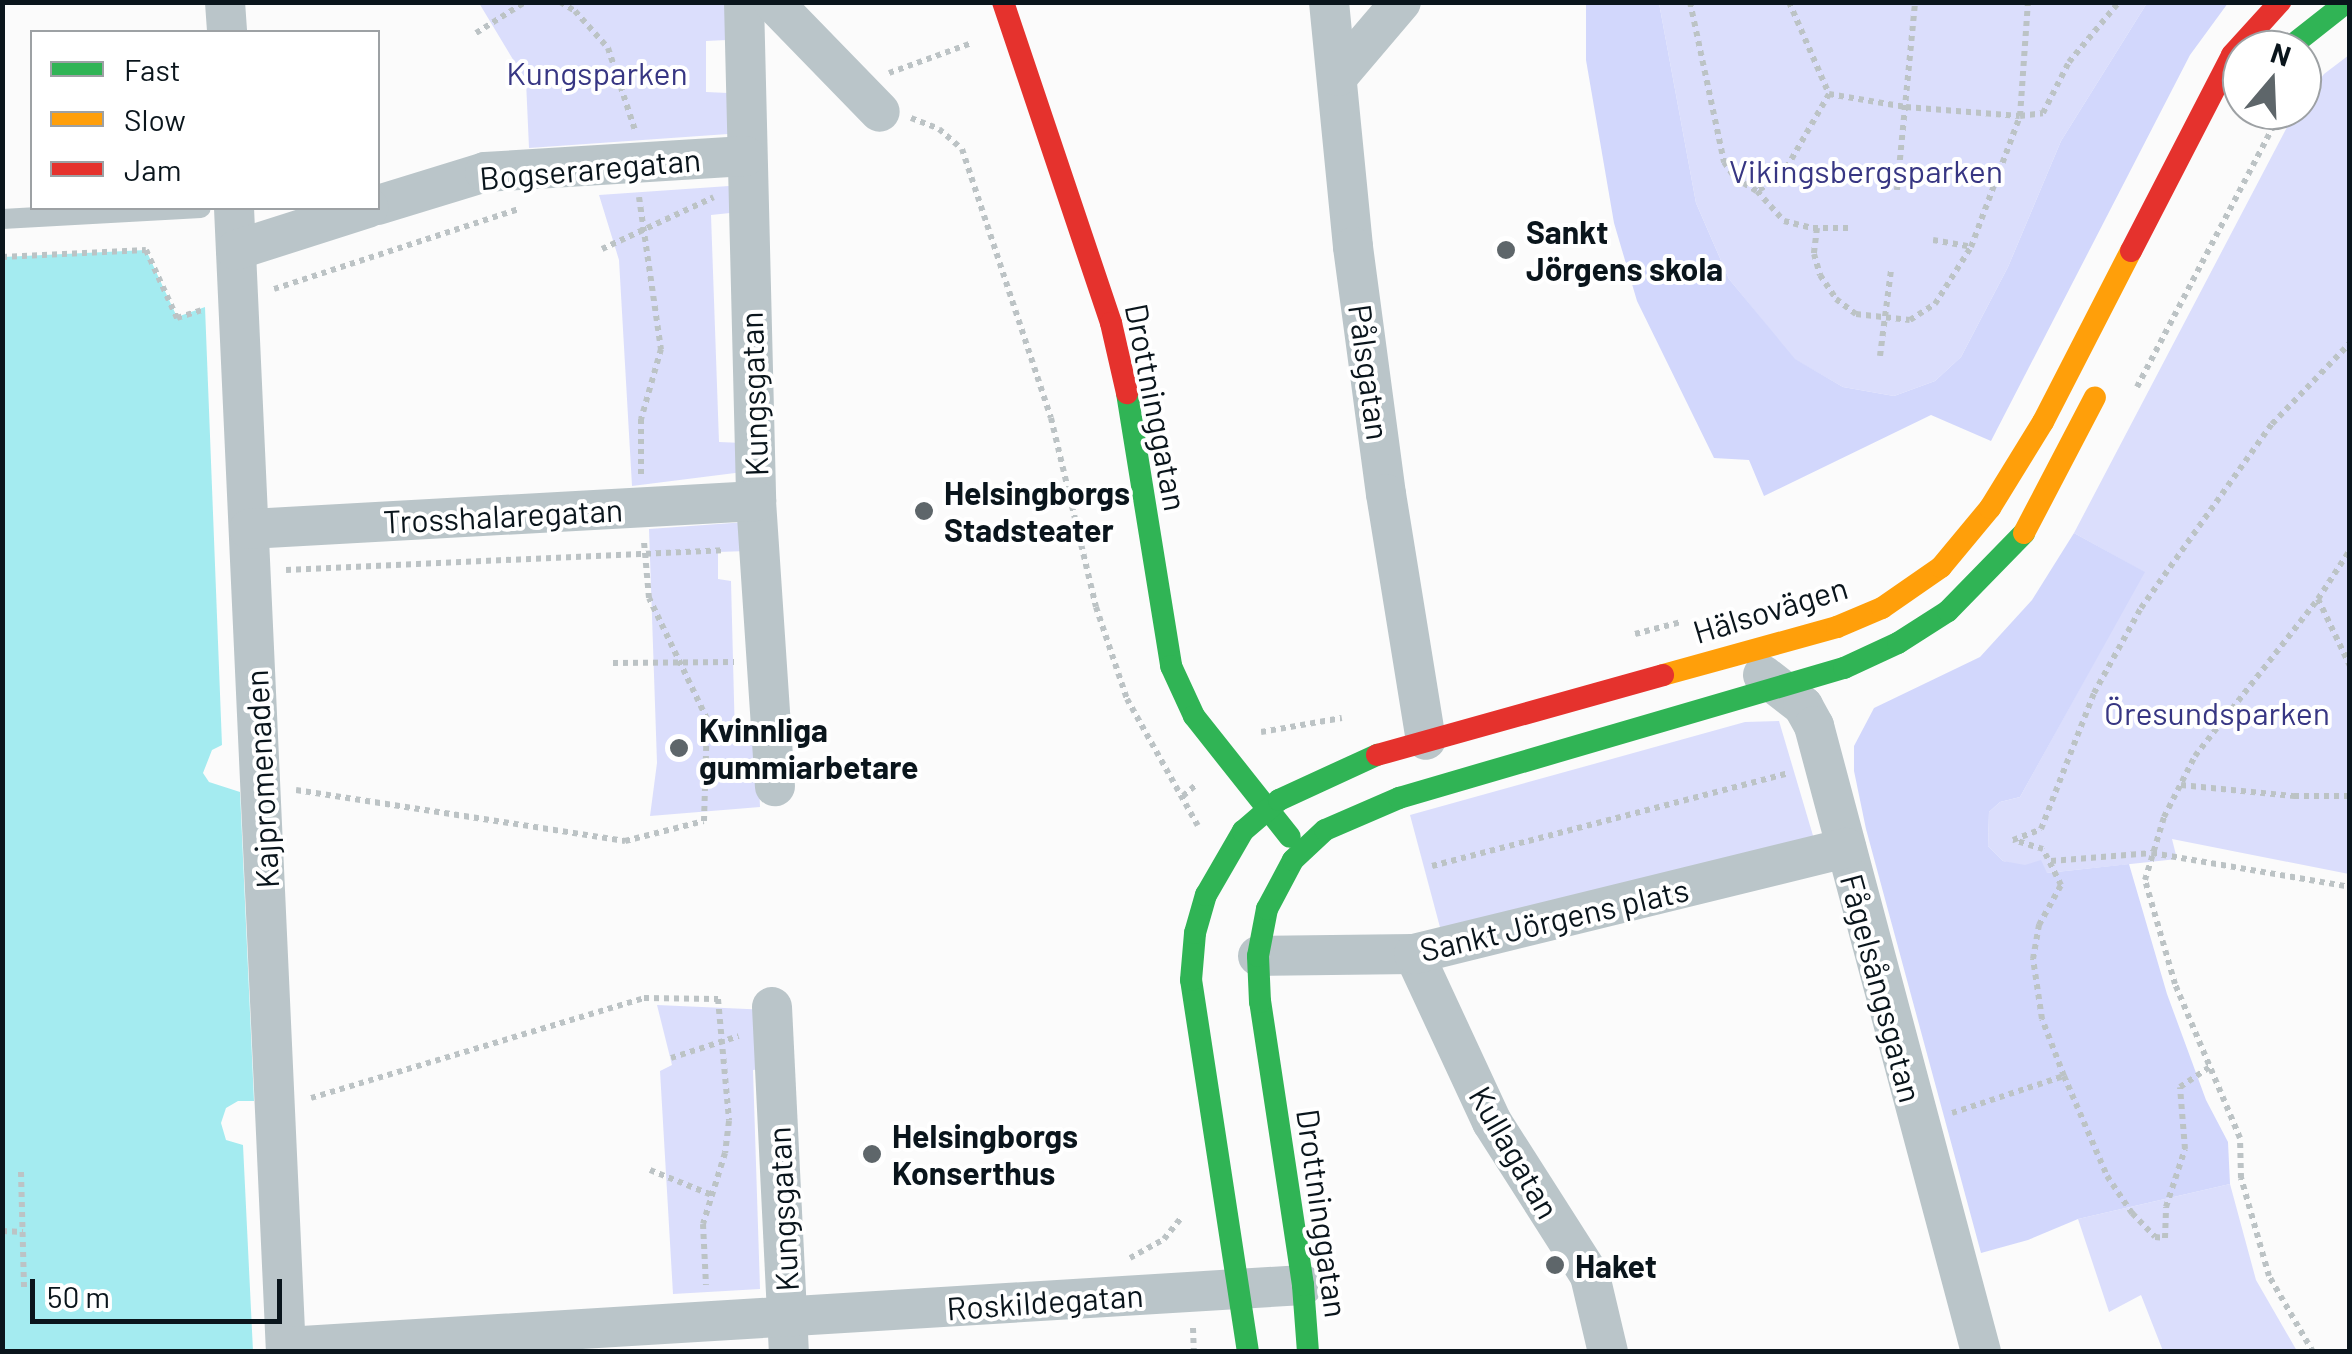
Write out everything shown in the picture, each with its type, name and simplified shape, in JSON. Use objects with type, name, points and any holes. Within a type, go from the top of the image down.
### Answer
[{"type":"main road","name":"Drottninggatan","points":[[1003,2],[1111,322],[1129,402],[1171,666],[1194,716],[1301,851],[1286,869],[1266,909],[1258,956],[1260,1002],[1303,1285],[1308,1352]]},
{"type":"main road","name":"Hälsovägen","points":[[1266,808],[1359,760],[1837,626],[1882,608],[1940,567],[1968,537],[2042,422],[2232,56],[2280,2]]},
{"type":"main road","points":[[2311,30],[2347,2]]},
{"type":"main road","points":[[1301,851],[1335,825],[1416,792],[1780,688],[1844,668],[1898,644],[1980,584],[2020,540],[2104,380]]},
{"type":"main road","points":[[1248,1352],[1194,1012],[1192,955],[1198,917],[1214,877],[1243,831],[1266,808]]},
{"type":"street","points":[[226,2],[227,30]]},
{"type":"street","name":"Kungsgatan","points":[[744,2],[756,502],[775,786]]},
{"type":"street","points":[[773,2],[880,112]]},
{"type":"street","name":"Pålsgatan","points":[[1329,2],[1353,247],[1386,494],[1426,740]]},
{"type":"street","points":[[1338,76],[1401,2]]},
{"type":"street","name":"Bogseraregatan","points":[[380,203],[485,172],[638,162],[746,169]]},
{"type":"street","name":"Kajpromenaden","points":[[234,210],[236,250],[222,304],[249,529],[286,1349]]},
{"type":"street","points":[[236,250],[361,210]]},
{"type":"street","name":"Trosshalaregatan","points":[[249,529],[756,502]]},
{"type":"street","name":"Fågelsångsgatan","points":[[1736,655],[1809,714],[1981,1352]]},
{"type":"street","name":"Sankt Jörgens plats","points":[[1258,956],[1414,954],[1846,848]]},
{"type":"street","name":"Kullagatan","points":[[1414,954],[1492,1122],[1590,1276],[1608,1352]]},
{"type":"street","name":"Kungsgatan","points":[[773,1016],[788,1335]]},
{"type":"street","name":"Roskildegatan","points":[[286,1349],[346,1342],[709,1322],[788,1335],[1303,1285]]},
{"type":"lane","points":[[2,219],[166,210]]},
{"type":"path","points":[[476,33],[525,2]]},
{"type":"path","points":[[262,785],[625,840],[704,821],[708,719],[649,598],[641,419],[661,349],[640,231],[634,122],[608,48],[575,11],[560,2]]},
{"type":"path","points":[[1690,2],[1724,162],[1734,178],[1757,192],[1784,221],[1817,228],[1853,228]]},
{"type":"path","points":[[1789,2],[1828,94]]},
{"type":"path","points":[[1896,190],[1915,2]]},
{"type":"path","points":[[1817,228],[1814,254],[1820,275],[1836,298],[1856,314],[1884,320],[1923,315],[1936,304],[1971,247],[2020,116],[2028,2]]},
{"type":"path","points":[[1828,94],[1906,107],[2020,116],[2043,113],[2069,62],[2119,2]]},
{"type":"path","points":[[973,28],[978,41]]},
{"type":"path","points":[[928,59],[967,45]]},
{"type":"path","points":[[1757,192],[1782,178],[1828,94]]},
{"type":"path","points":[[880,112],[939,129],[962,149],[1052,418],[1096,607],[1127,699],[1194,824]]},
{"type":"path","points":[[602,249],[746,169]]},
{"type":"path","points":[[2,257],[146,250],[177,318],[524,207]]},
{"type":"path","points":[[1933,240],[1971,247]]},
{"type":"path","points":[[1880,356],[1891,270]]},
{"type":"path","points":[[2210,1068],[2180,1087],[2185,1148],[2166,1207],[2165,1238],[2155,1237],[2132,1213],[2108,1176],[2042,1019],[2034,959],[2039,925],[2061,884],[2043,849],[2013,840],[2042,829],[2094,693],[2141,608],[2272,424],[2350,344]]},
{"type":"path","points":[[251,571],[759,549]]},
{"type":"path","points":[[2313,1352],[2269,1276],[2242,1178],[2240,1138],[2175,984],[2145,880],[2152,854],[2195,756],[2318,599],[2350,550]]},
{"type":"path","points":[[2318,599],[2350,666]]},
{"type":"path","points":[[1630,636],[1662,624],[1696,621]]},
{"type":"path","points":[[1120,643],[1127,699]]},
{"type":"path","points":[[613,662],[765,662]]},
{"type":"path","points":[[1432,866],[1824,764]]},
{"type":"path","points":[[2181,785],[2294,796],[2350,796]]},
{"type":"path","points":[[2052,861],[2152,854],[2350,886]]},
{"type":"path","points":[[276,1109],[644,998],[718,999],[729,1121],[703,1224],[709,1322]]},
{"type":"path","points":[[670,1058],[722,1042],[773,1016]]},
{"type":"path","points":[[1983,1104],[2064,1076]]},
{"type":"path","points":[[650,1170],[712,1195]]},
{"type":"path","points":[[21,1172],[24,1290]]},
{"type":"path","points":[[1120,1261],[1164,1239],[1184,1216]]},
{"type":"path","points":[[2,1231],[22,1232]]},
{"type":"green space","name":"Kungsparken","points":[[479,3],[725,3],[727,40],[706,41],[706,92],[728,93],[728,134],[529,148],[526,81]]},
{"type":"green space","name":"Vikingsbergsparken","points":[[1659,3],[2147,3],[2061,141],[2008,267],[1961,357],[1935,381],[1894,396],[1843,387],[1794,359],[1729,279],[1696,203]]},
{"type":"green space","name":"Öresundsparken","points":[[2349,55],[2349,874],[2172,839],[2177,859],[2047,873],[2003,861],[1988,846],[1989,812],[2000,802],[2020,797],[2144,572],[2074,533],[2286,130],[2322,130],[2324,74]]},
{"type":"green space","name":"Kungsparken","points":[[729,186],[730,213],[711,215],[719,442],[743,443],[743,472],[632,486],[619,260],[599,195]]},
{"type":"green space","points":[[746,522],[747,551],[718,552],[718,579],[731,581],[735,739],[757,737],[760,807],[650,816],[657,763],[649,529]]},
{"type":"green space","points":[[1779,721],[1814,839],[1441,931],[1410,815],[1745,722]]},
{"type":"green space","points":[[657,1005],[768,1010],[770,1068],[753,1070],[760,1289],[673,1294],[660,1071],[672,1065]]},
{"type":"green space","points":[[2230,1184],[2256,1280],[2297,1351],[2163,1351],[2141,1295],[2109,1312],[2078,1219]]},
{"type":"shaded area","points":[[1586,3],[1659,3],[1696,203],[1729,279],[1795,359],[1843,387],[1894,396],[1935,381],[1961,357],[2008,267],[2061,141],[2147,3],[2228,3],[2190,55],[1991,441],[1931,415],[1764,496],[1749,460],[1714,458],[1637,301],[1614,223],[1586,60]]},
{"type":"shaded area","points":[[146,250],[177,317],[205,307],[222,745],[212,750],[203,773],[209,782],[240,792],[254,1101],[238,1101],[226,1108],[221,1123],[226,1140],[243,1145],[253,1351],[3,1351],[3,257]]},
{"type":"shaded area","points":[[2074,533],[2145,572],[2020,797],[2000,802],[1989,812],[1988,846],[2003,861],[2025,865],[2041,860],[2047,873],[2129,864],[2167,994],[2206,1100],[2228,1142],[2230,1184],[2078,1219],[2028,1240],[1981,1253],[1866,829],[1854,771],[1854,746],[1874,708],[1980,657],[2032,600]]},
{"type":"traffic: fast","points":[[2311,30],[2347,2]]},
{"type":"traffic: fast","points":[[1127,393],[1171,666],[1194,716],[1290,837]]},
{"type":"traffic: fast","points":[[1308,1352],[1303,1285],[1260,1002],[1258,956],[1267,909],[1293,860],[1325,830],[1399,798],[1844,668],[1898,643],[1948,611],[2024,533]]},
{"type":"traffic: fast","points":[[1248,1352],[1191,980],[1195,933],[1206,895],[1243,831],[1279,800],[1377,755]]},
{"type":"traffic: slow","points":[[1663,675],[1837,627],[1882,608],[1941,567],[1990,508],[2043,422],[2131,251]]},
{"type":"traffic: slow","points":[[2024,533],[2095,397]]},
{"type":"traffic: jam","points":[[1003,2],[1111,323],[1127,393]]},
{"type":"traffic: jam","points":[[2131,251],[2232,55],[2280,2]]},
{"type":"traffic: jam","points":[[1377,755],[1663,675]]},
{"type":"place","name":"Sankt Jörgens skola","points":[[1506,250]]},
{"type":"place","name":"Helsingborgs Stadsteater","points":[[924,511]]},
{"type":"place","name":"Kvinnliga gummiarbetare","points":[[679,748]]},
{"type":"place","name":"Helsingborgs Konserthus","points":[[872,1154]]},
{"type":"place","name":"Haket","points":[[1555,1265]]}]
